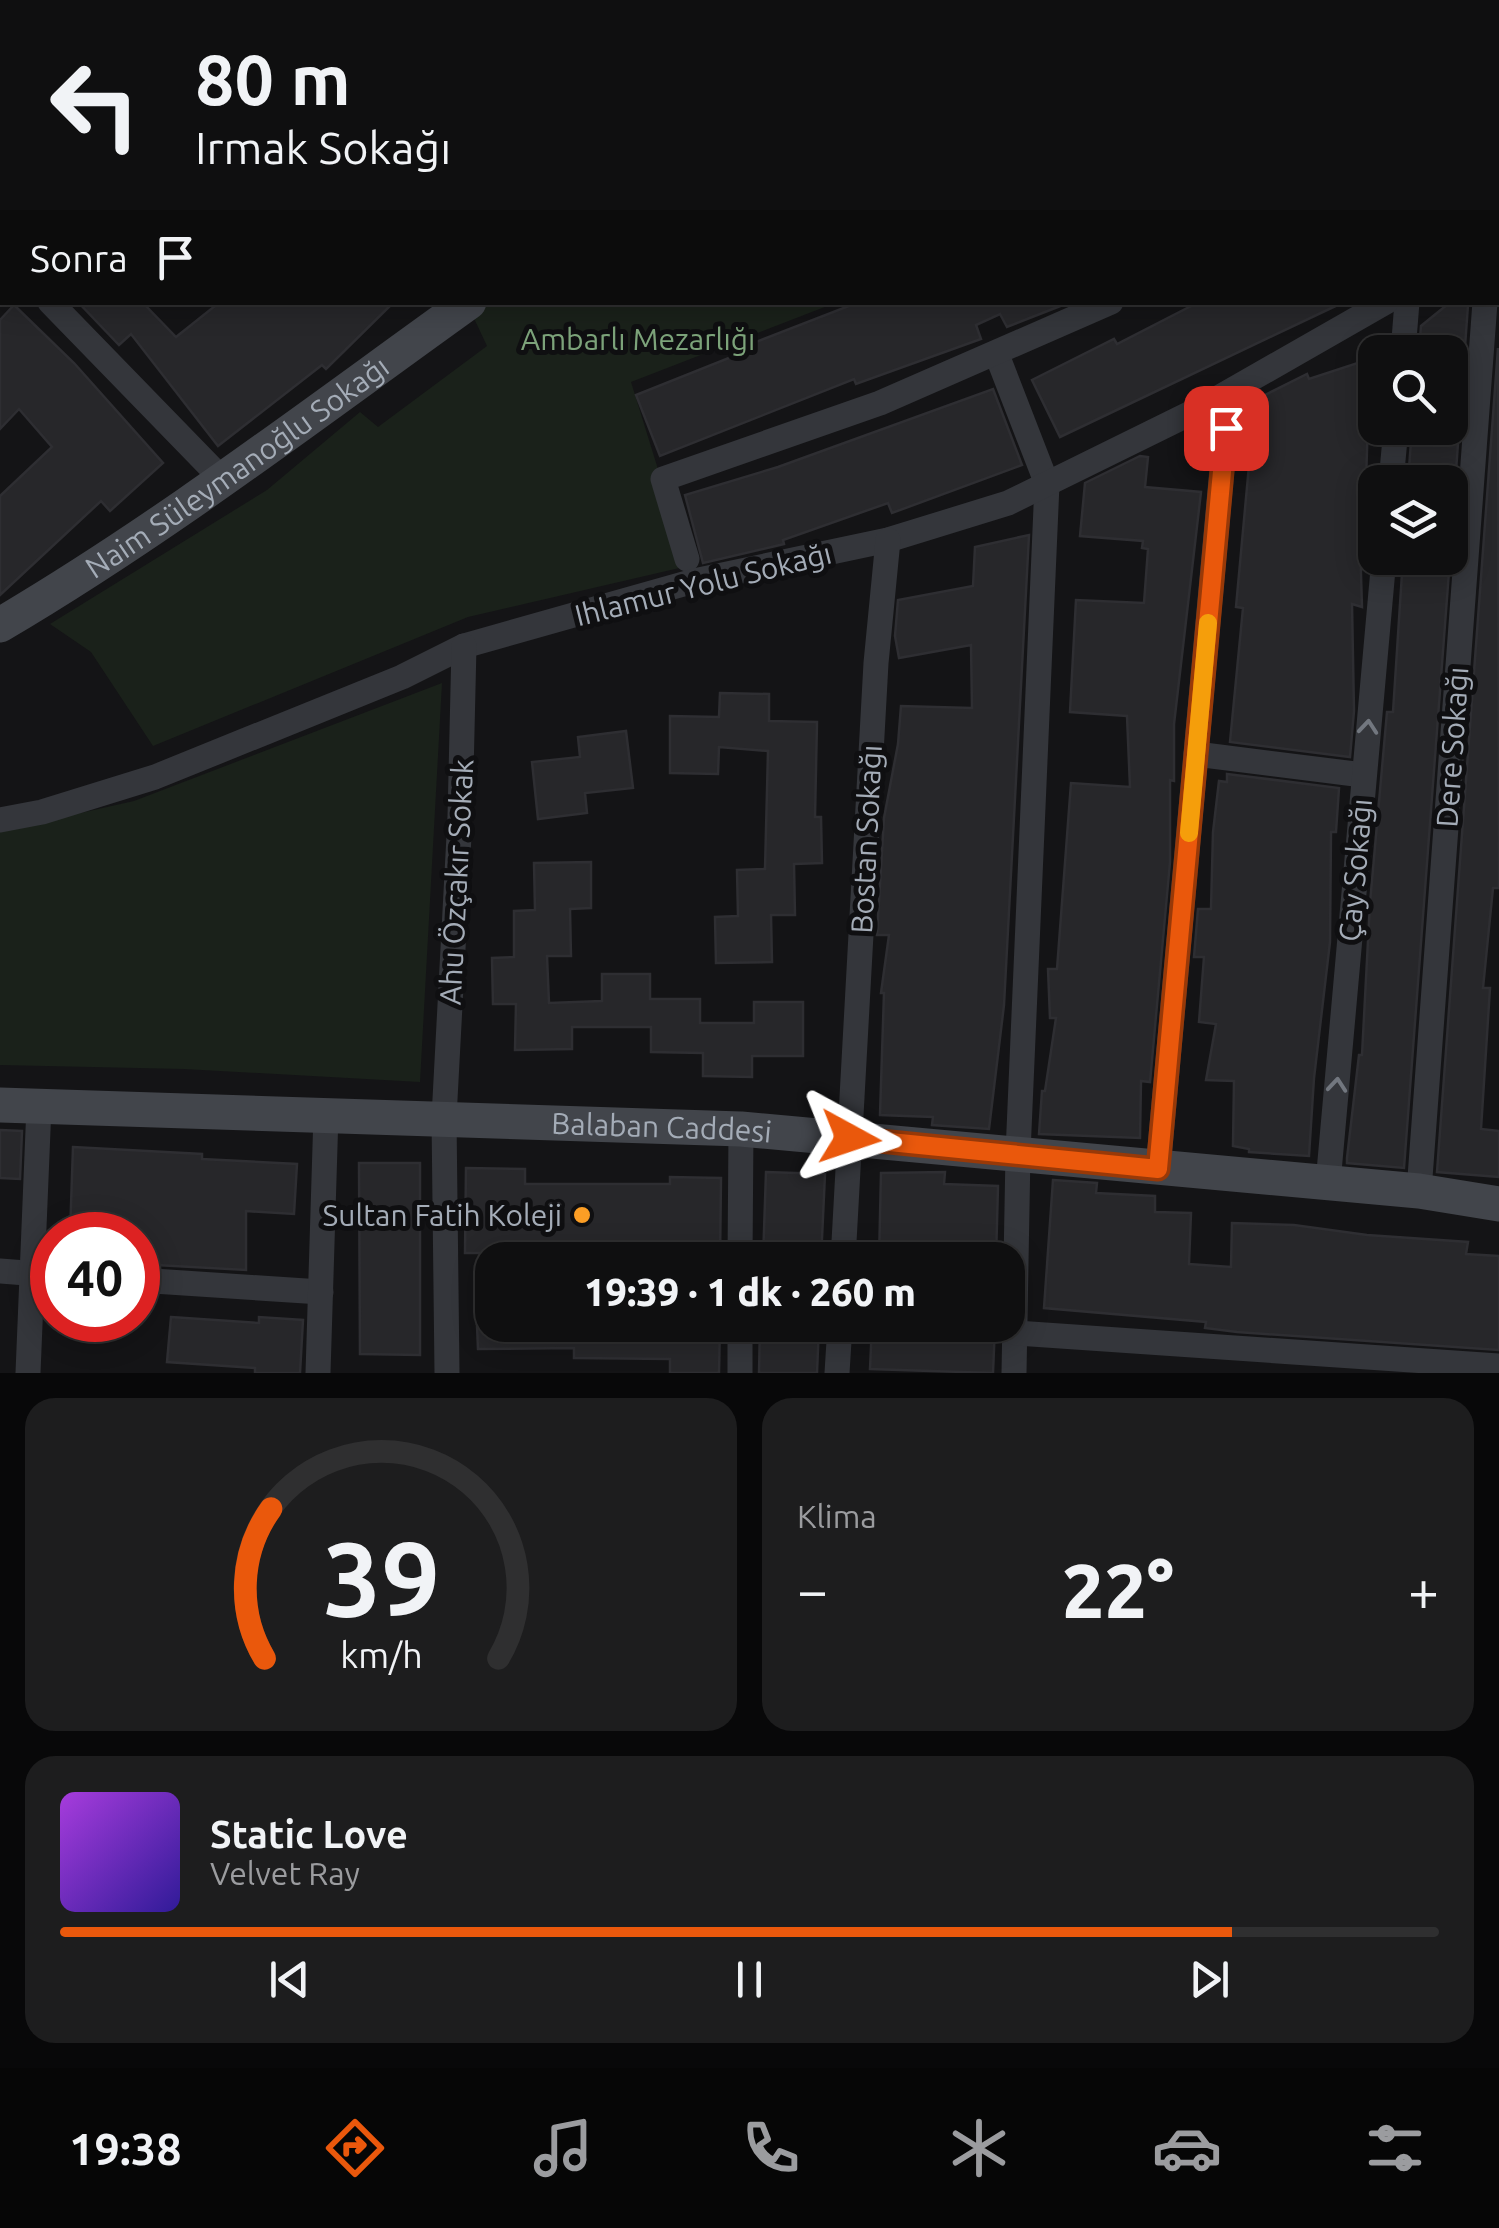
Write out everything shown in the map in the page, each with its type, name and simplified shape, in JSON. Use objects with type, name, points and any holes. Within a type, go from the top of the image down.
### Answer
[{"type":"street","points":[[53,305],[224,480]]},
{"type":"street","name":"Naim Süleymanoğlu Sokağı","points":[[0,625],[76,580],[224,480],[465,305]]},
{"type":"street","points":[[687,558],[664,479],[880,402],[1105,305]]},
{"type":"street","name":"Ihlamur Yolu Sokağı","points":[[0,820],[42,812],[155,777],[402,678],[464,646],[694,581],[888,540],[1008,503],[1230,392],[1381,305]]},
{"type":"street","points":[[1405,335],[1408,305]]},
{"type":"street","name":"Dere Sokağı","points":[[1419,1191],[1485,305]]},
{"type":"street","points":[[996,355],[1046,484],[1017,1242]]},
{"type":"street","points":[[1158,1169],[1230,392]]},
{"type":"street","name":"Bostan Sokağı","points":[[844,1242],[876,663],[888,540]]},
{"type":"street","name":"Çay Sokağı","points":[[1328,1183],[1382,575]]},
{"type":"street","name":"Ahu Özçakır Sokak","points":[[447,1373],[444,1118],[460,817],[464,646]]},
{"type":"street","points":[[1196,754],[1363,775]]},
{"type":"street","name":"Balaban Caddesi","points":[[0,1105],[741,1129],[1419,1191],[1499,1204]]},
{"type":"street","points":[[38,1106],[41,1212]]},
{"type":"street","points":[[318,1373],[326,1114]]},
{"type":"street","points":[[740,1242],[741,1129]]},
{"type":"street","points":[[0,1272],[30,1273]]},
{"type":"street","points":[[160,1281],[321,1292]]},
{"type":"street","points":[[1025,1333],[1499,1366]]},
{"type":"street","points":[[28,1373],[32,1342]]},
{"type":"street","points":[[740,1342],[740,1373]]},
{"type":"street","points":[[837,1373],[839,1342]]},
{"type":"street","points":[[1014,1373],[1016,1342]]},
{"type":"green space","name":"Ambarlı Mezarlığı","points":[[487,305],[830,305],[631,382],[688,566],[468,617],[153,746],[91,652],[50,624],[267,490],[360,412],[378,427],[487,346],[472,314]]},
{"type":"green space","points":[[442,683],[420,1082],[184,1069],[0,1065],[0,831],[134,801]]},
{"type":"building","points":[[14,305],[74,363],[163,463],[110,511],[101,501],[0,595],[0,496],[52,447],[19,409],[0,429],[0,320]]},
{"type":"building","points":[[81,305],[145,305],[176,337],[216,305],[391,305],[326,369],[322,365],[218,446],[131,334],[119,345]]},
{"type":"building","points":[[851,305],[1063,305],[1007,327],[1000,314],[976,325],[981,339],[856,384],[854,379],[660,456],[636,395],[739,354],[738,349]]},
{"type":"building","points":[[1193,305],[1338,305],[1060,437],[1032,380],[1114,339],[1117,344]]},
{"type":"building","points":[[1447,305],[1468,305],[1466,335],[1420,335],[1421,326]]},
{"type":"building","points":[[1498,348],[1499,888],[1493,888],[1483,988],[1490,988],[1481,1129],[1499,1131],[1499,1177],[1437,1172]]},
{"type":"building","points":[[1358,363],[1358,445],[1367,445],[1367,465],[1358,465],[1358,575],[1362,607],[1352,604],[1354,711],[1350,757],[1230,742],[1243,608],[1236,607],[1255,400],[1307,374],[1309,379]]},
{"type":"building","points":[[993,389],[1022,465],[892,513],[888,503],[783,540],[784,544],[703,563],[685,495],[778,467]]},
{"type":"building","points":[[1411,445],[1458,445],[1456,465],[1409,465]]},
{"type":"building","points":[[1140,456],[1148,457],[1145,487],[1201,492],[1174,724],[1170,862],[1150,1082],[1141,1081],[1140,1138],[1039,1134],[1042,1091],[1056,1018],[1050,1018],[1048,969],[1057,969],[1071,783],[1130,787],[1127,716],[1070,712],[1076,600],[1144,603],[1148,549],[1142,548],[1143,541],[1080,536],[1085,483]]},
{"type":"building","points":[[1029,535],[1004,1005],[989,1129],[932,1125],[933,1117],[880,1115],[881,993],[889,935],[877,935],[884,818],[901,706],[972,708],[971,645],[899,658],[895,636],[898,600],[973,586],[975,547]]},
{"type":"building","points":[[1402,575],[1449,575],[1404,1168],[1347,1163],[1362,1055],[1370,903],[1387,712],[1393,712]]},
{"type":"building","points":[[720,693],[769,694],[769,721],[817,722],[815,817],[821,817],[822,863],[794,864],[795,915],[771,915],[772,962],[716,963],[715,917],[738,916],[737,870],[765,869],[768,751],[719,747],[718,774],[670,773],[670,716],[719,717]]},
{"type":"building","points":[[626,731],[633,788],[585,793],[587,813],[538,819],[532,762],[580,757],[578,737]]},
{"type":"building","points":[[1227,774],[1339,788],[1336,832],[1331,832],[1330,942],[1309,1156],[1249,1152],[1233,1146],[1234,1081],[1206,1080],[1216,1024],[1199,1022],[1204,957],[1194,957],[1198,909],[1211,909],[1219,781],[1227,782]]},
{"type":"building","points":[[591,862],[591,908],[570,909],[571,956],[547,956],[549,1003],[602,1001],[602,974],[650,974],[650,999],[700,999],[700,1023],[754,1023],[754,1002],[803,1002],[803,1056],[752,1056],[752,1077],[703,1076],[703,1053],[651,1052],[651,1027],[572,1027],[572,1049],[515,1050],[516,1004],[493,1004],[492,958],[514,957],[514,911],[535,910],[534,863]]},
{"type":"building","points":[[0,1130],[22,1131],[20,1179],[0,1178]]},
{"type":"building","points":[[73,1147],[297,1164],[294,1214],[246,1211],[246,1270],[160,1265],[160,1212],[71,1212]]},
{"type":"building","points":[[359,1163],[420,1163],[420,1355],[360,1354]]},
{"type":"building","points":[[466,1168],[525,1169],[525,1184],[670,1184],[670,1177],[721,1178],[720,1242],[475,1242],[475,1253],[465,1253]]},
{"type":"building","points":[[766,1172],[825,1174],[822,1242],[764,1242]]},
{"type":"building","points":[[945,1172],[944,1184],[998,1186],[996,1242],[879,1242],[881,1173]]},
{"type":"building","points":[[1053,1180],[1097,1183],[1096,1193],[1155,1196],[1155,1212],[1191,1213],[1189,1264],[1231,1267],[1232,1223],[1468,1242],[1466,1254],[1499,1256],[1499,1350],[1237,1332],[1205,1328],[1206,1322],[1044,1308]]},
{"type":"building","points":[[171,1317],[259,1323],[259,1317],[303,1320],[300,1373],[255,1373],[255,1368],[167,1362]]},
{"type":"building","points":[[478,1342],[720,1342],[719,1373],[670,1373],[670,1359],[574,1358],[574,1348],[478,1349]]},
{"type":"building","points":[[760,1342],[818,1342],[817,1373],[759,1373]]},
{"type":"building","points":[[871,1342],[994,1342],[993,1373],[870,1369]]},
{"type":"slow traffic","points":[[1189,833],[1208,623]]},
{"type":"place","name":"Sultan Fatih Koleji","points":[[582,1215]]},
{"type":"route","points":[[850,1138],[1158,1169],[1226,428]]}]
